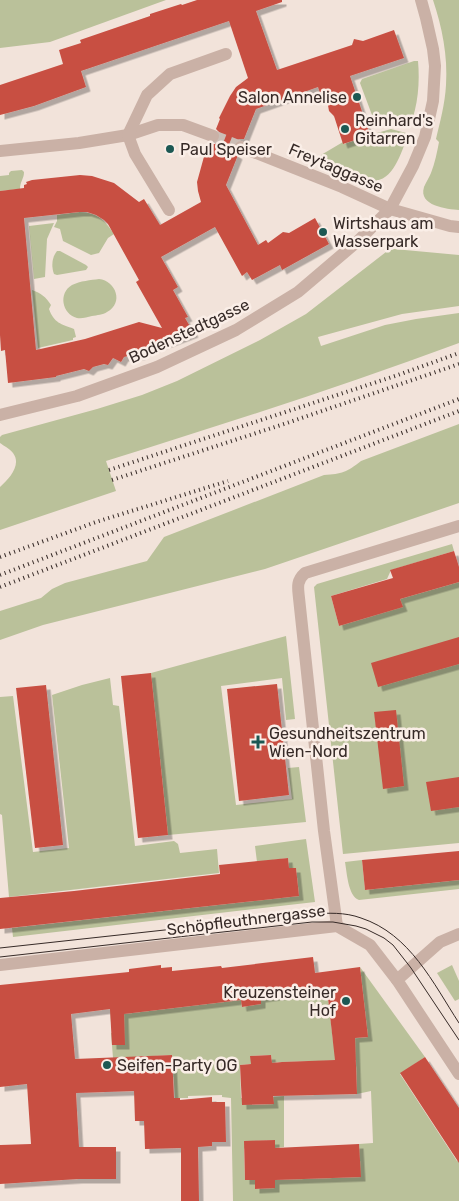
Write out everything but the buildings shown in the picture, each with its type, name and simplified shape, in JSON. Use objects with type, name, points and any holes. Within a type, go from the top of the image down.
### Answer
[{"type":"street","name":"Bodenstedtgasse","points":[[0,416],[77,396],[157,367],[236,330],[298,292],[358,242],[390,209],[413,166],[424,136],[433,101],[435,74],[433,49],[421,0]]},
{"type":"street","points":[[169,210],[135,154],[128,135],[147,95],[170,74],[226,54]]},
{"type":"street","points":[[0,151],[79,143],[128,135],[158,125],[183,125],[213,136]]},
{"type":"street","name":"Freytaggasse","points":[[240,147],[342,186],[390,209],[459,227]]},
{"type":"street","points":[[337,926],[324,830],[297,586],[300,578],[305,573],[459,526]]},
{"type":"street","name":"Schöpfleuthnergasse","points":[[0,965],[337,926],[370,946],[397,980],[459,1074]]},
{"type":"street","points":[[397,980],[440,942],[459,934]]},
{"type":"green space","points":[[0,0],[166,0],[50,42],[0,48]]},
{"type":"green space","points":[[433,0],[459,0],[459,210],[435,205],[425,198],[423,193],[439,142],[436,139],[446,85],[444,42]]},
{"type":"green space","points":[[418,61],[419,77],[417,102],[410,126],[388,120],[375,123],[360,83],[362,79]]},
{"type":"green space","points":[[391,129],[406,133],[408,136],[391,172],[380,180],[372,181],[320,160],[321,155],[343,142],[344,144]]},
{"type":"green space","points":[[22,170],[24,174],[20,189],[0,191],[0,176],[9,175],[11,171]]},
{"type":"green space","points":[[79,212],[96,215],[107,224],[114,234],[108,238],[99,253],[91,255],[63,241],[60,229],[54,227],[57,215]]},
{"type":"green space","points":[[54,223],[47,239],[45,277],[34,279],[29,226]]},
{"type":"green space","points":[[394,249],[459,255],[459,306],[402,314],[318,337],[321,346],[385,325],[459,313],[459,343],[284,404],[106,461],[116,491],[0,530],[0,487],[13,472],[16,462],[13,453],[0,443],[2,435],[97,409],[142,395],[177,381],[260,340],[306,314],[386,252]]},
{"type":"green space","points":[[57,251],[88,267],[86,270],[54,274],[52,262]]},
{"type":"green space","points":[[99,279],[110,284],[116,293],[115,303],[112,308],[104,314],[84,318],[72,316],[65,308],[63,298],[65,293],[72,285]]},
{"type":"green space","points":[[32,290],[41,294],[51,305],[49,309],[56,320],[74,329],[76,337],[73,340],[38,348]]},
{"type":"green space","points":[[459,424],[459,503],[265,569],[43,625],[0,640],[0,611],[41,598],[52,589],[65,583],[147,561],[164,537],[324,475],[344,472],[361,461]]},
{"type":"green space","points":[[452,544],[454,551],[391,570],[387,579],[331,596],[339,626],[402,607],[400,599],[459,582],[459,843],[343,854],[314,587],[317,584]]},
{"type":"green space","points":[[286,636],[295,719],[286,720],[282,678],[221,686],[236,805],[292,799],[288,768],[299,767],[306,822],[168,835],[151,673]]},
{"type":"green space","points":[[110,678],[113,705],[119,706],[135,846],[174,841],[178,844],[180,853],[217,849],[219,873],[9,897],[2,815],[0,814],[0,697],[13,696],[33,852],[69,848],[52,695]]},
{"type":"green space","points":[[306,839],[315,902],[13,937],[12,928],[299,896],[296,868],[289,868],[288,858],[257,862],[255,846]]},
{"type":"green space","points":[[362,860],[365,890],[459,880],[459,889],[359,900],[355,898],[350,889],[345,862]]},
{"type":"green space","points":[[452,965],[459,981],[459,999],[455,1001],[437,973]]},
{"type":"green space","points":[[360,967],[425,1057],[400,1074],[457,1161],[459,1160],[459,1201],[233,1201],[231,1098],[222,1097],[222,1095],[175,1098],[172,1055],[113,1058],[111,1033],[124,1032],[124,1022],[111,1022],[110,1009],[124,1014],[241,1000],[242,1007],[261,1004],[261,998],[327,989],[333,1041],[368,1037]],"holes":[[[271,1055],[272,1063],[356,1060],[357,1094],[371,1091],[373,1143],[359,1144],[360,1177],[275,1180],[275,1188],[256,1189],[255,1180],[245,1180],[244,1149],[252,1141],[274,1140],[275,1148],[284,1147],[284,1096],[273,1097],[273,1104],[252,1105],[252,1098],[241,1098],[240,1065],[251,1064],[251,1056]]]},
{"type":"tunnel","points":[[213,136],[241,147]]},
{"type":"tram line","points":[[0,948],[311,914],[343,914],[361,918],[378,925],[407,948],[429,976],[459,1023]]},
{"type":"tram line","points":[[0,957],[312,922],[333,922],[356,926],[384,938],[393,945],[411,968],[459,1040]]},
{"type":"railway","points":[[109,470],[398,375],[459,353]]},
{"type":"railway","points":[[112,480],[459,364]]},
{"type":"railway","points":[[0,575],[459,399]]},
{"type":"railway","points":[[0,587],[459,411]]},
{"type":"railway","points":[[0,557],[96,522],[228,481]]},
{"type":"place","name":"Salon Annelise","points":[[357,97]]},
{"type":"place","name":"Reinhard's Gitarren","points":[[345,129]]},
{"type":"place","name":"Paul Speiser","points":[[170,149]]},
{"type":"place","name":"Wirtshaus am Wasserpark","points":[[323,232]]},
{"type":"place","name":"Gesundheitszentrum Wien-Nord","points":[[258,742]]},
{"type":"place","name":"Kreuzensteiner Hof","points":[[346,1001]]},
{"type":"place","name":"Seifen-Party OG","points":[[107,1065]]}]
